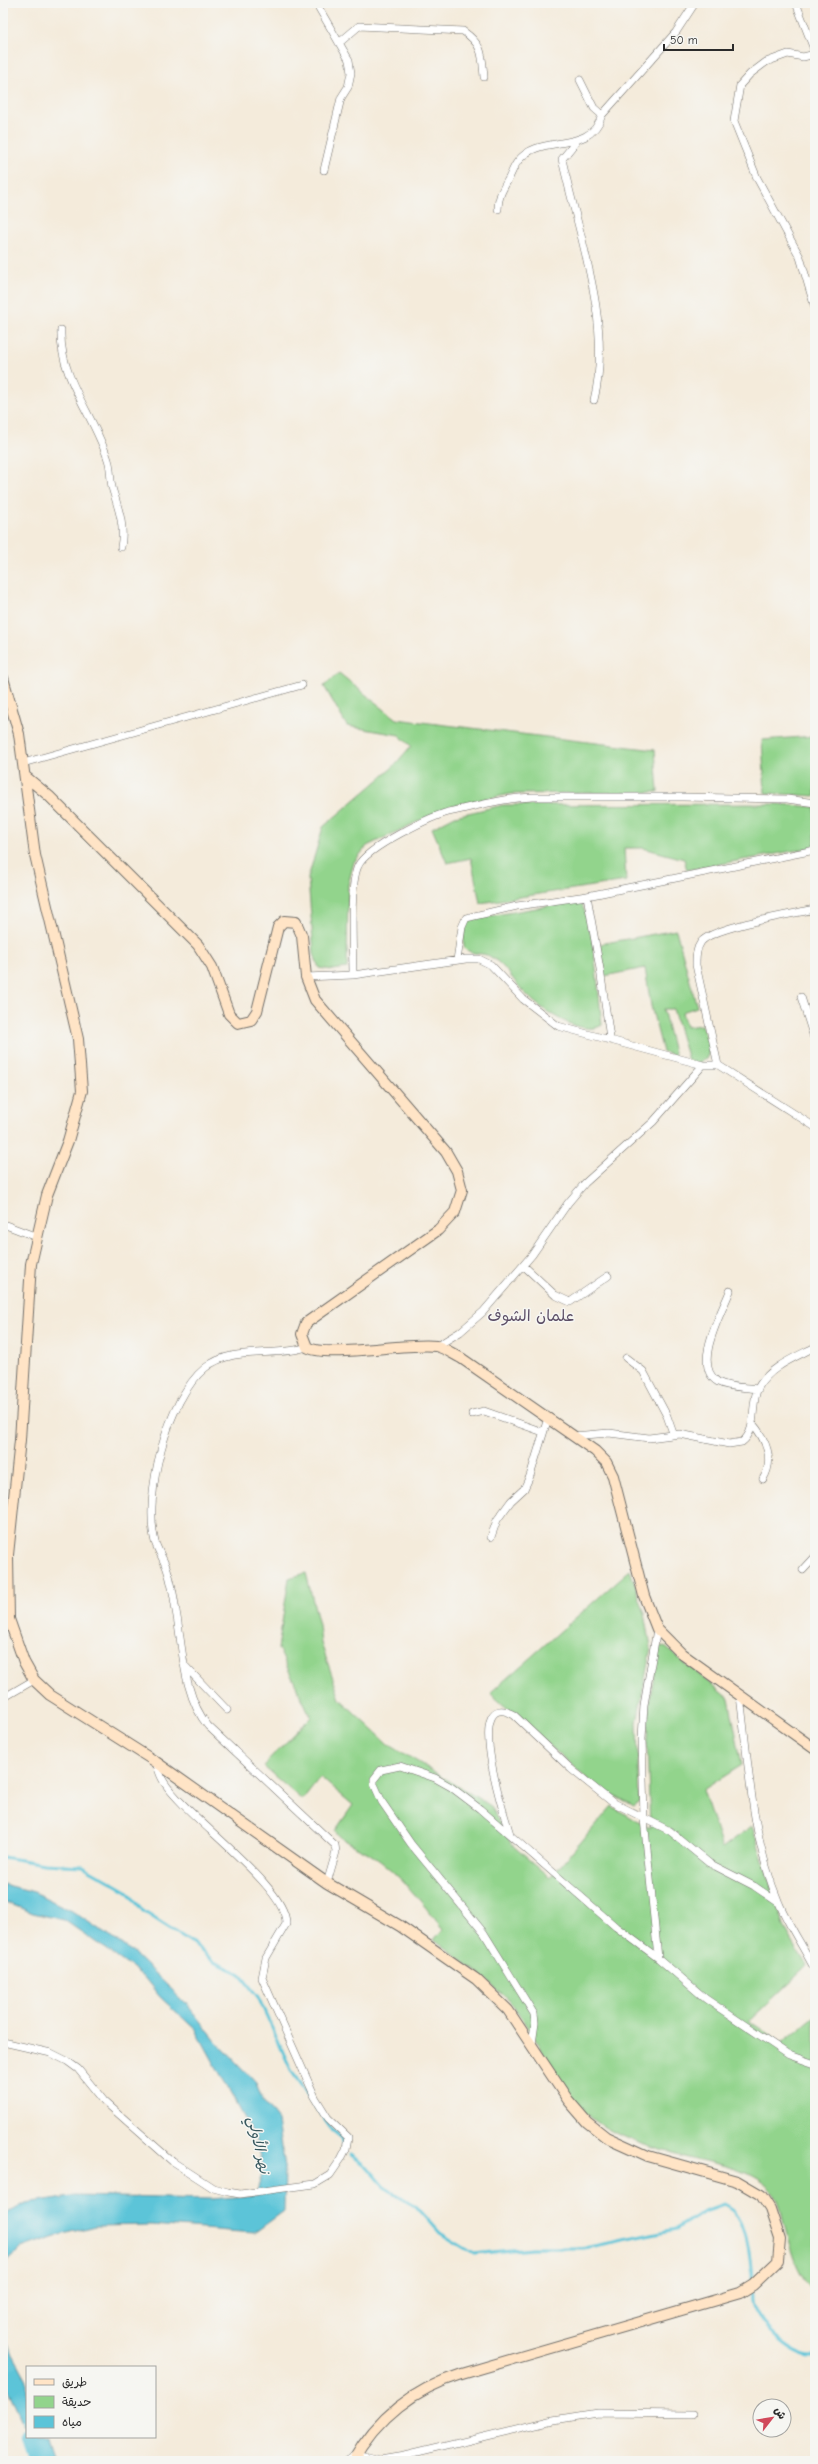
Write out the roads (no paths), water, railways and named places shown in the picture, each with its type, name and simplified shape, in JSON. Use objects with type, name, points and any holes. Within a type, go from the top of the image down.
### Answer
[{"type":"main road","points":[[3,678],[19,734],[35,855],[78,1039],[82,1091],[68,1141],[47,1195],[37,1237],[28,1304],[20,1440],[8,1555],[9,1619],[15,1641],[34,1680],[50,1696],[156,1762],[327,1883],[400,1926],[476,1979],[508,2010],[568,2100],[587,2122],[606,2137],[624,2147],[648,2156],[737,2180],[761,2195],[770,2209],[780,2240],[778,2261],[753,2285],[734,2296],[440,2381],[424,2388],[393,2410],[355,2457]]},
{"type":"main road","points":[[25,776],[49,796],[198,945],[212,967],[226,1009],[234,1021],[242,1023],[254,1016],[275,932],[284,921],[292,920],[299,926],[306,977],[320,1006],[450,1158],[460,1177],[462,1190],[455,1212],[438,1230],[306,1323],[302,1334],[307,1347],[323,1352],[437,1346],[461,1358],[548,1418],[601,1457],[613,1476],[644,1596],[657,1630],[678,1650],[815,1749]]},
{"type":"street","points":[[316,3],[349,60],[352,73],[348,87],[341,98],[324,170]]},
{"type":"street","points":[[594,400],[600,363],[599,335],[580,229],[562,159],[576,142],[591,133],[600,124],[602,115],[676,32],[695,3]]},
{"type":"street","points":[[796,3],[815,53],[803,57],[788,54],[766,62],[750,74],[740,85],[734,122],[757,178],[800,257],[815,308]]},
{"type":"street","points":[[339,43],[359,26],[463,31],[475,40],[482,52],[484,77]]},
{"type":"street","points":[[580,80],[594,108],[602,115]]},
{"type":"street","points":[[498,209],[498,198],[518,161],[529,152],[548,145],[576,142]]},
{"type":"street","points":[[61,330],[60,349],[67,370],[109,464],[111,485],[124,533],[121,547]]},
{"type":"street","points":[[23,763],[302,685]]},
{"type":"street","points":[[353,975],[354,883],[359,863],[375,847],[452,811],[509,798],[533,797],[787,799],[815,803]]},
{"type":"street","points":[[457,960],[462,927],[466,918],[517,906],[587,896],[815,850]]},
{"type":"street","points":[[587,896],[610,1038]]},
{"type":"street","points":[[718,1065],[696,965],[697,949],[701,942],[717,931],[815,909]]},
{"type":"street","points":[[306,977],[353,975],[457,960],[473,959],[486,961],[496,969],[523,999],[550,1021],[567,1029],[610,1038],[703,1065],[718,1065],[815,1127]]},
{"type":"street","points":[[802,997],[815,1041]]},
{"type":"street","points":[[437,1346],[460,1332],[479,1316],[524,1266],[585,1183],[653,1122],[703,1065]]},
{"type":"street","points":[[3,1224],[37,1237]]},
{"type":"street","points":[[524,1266],[555,1295],[570,1302],[608,1276]]},
{"type":"street","points":[[730,1291],[706,1353],[710,1372],[715,1379],[723,1384],[758,1389]]},
{"type":"street","points":[[307,1347],[288,1352],[235,1356],[213,1362],[197,1376],[171,1418],[158,1458],[153,1494],[153,1530],[155,1542],[171,1584],[193,1700],[208,1726],[335,1845],[336,1852],[327,1883]]},
{"type":"street","points":[[573,1436],[609,1433],[649,1438],[673,1433],[737,1444],[746,1439],[752,1423],[752,1406],[758,1389],[773,1371],[815,1347]]},
{"type":"street","points":[[626,1358],[642,1371],[667,1416],[673,1433]]},
{"type":"street","points":[[472,1414],[484,1411],[543,1432]]},
{"type":"street","points":[[491,1537],[497,1520],[511,1500],[524,1489],[530,1476],[548,1418]]},
{"type":"street","points":[[752,1423],[760,1433],[769,1460],[763,1479]]},
{"type":"street","points":[[803,1570],[815,1558]]},
{"type":"street","points":[[657,1630],[642,1720],[644,1819],[658,1958]]},
{"type":"street","points":[[186,1667],[227,1710]]},
{"type":"street","points":[[3,1698],[34,1680]]},
{"type":"street","points":[[740,1696],[751,1798],[758,1831],[779,1903],[815,1970]]},
{"type":"street","points":[[510,1834],[496,1788],[488,1737],[490,1719],[493,1714],[499,1710],[506,1710],[514,1715],[592,1787],[612,1802],[670,1832],[709,1863],[754,1886],[779,1903]]},
{"type":"street","points":[[3,2042],[51,2053],[67,2061],[78,2069],[104,2101],[173,2162],[213,2188],[240,2194],[315,2184],[330,2175],[346,2149],[348,2137],[328,2118],[314,2098],[262,1978],[266,1958],[284,1928],[285,1916],[273,1896],[256,1875],[167,1787],[160,1776],[156,1762]]},
{"type":"street","points":[[532,2044],[535,2023],[534,2014],[484,1933],[395,1823],[376,1790],[374,1779],[381,1770],[394,1766],[435,1778],[464,1796],[510,1834],[616,1927],[658,1958],[706,1999],[789,2055],[815,2064]]},
{"type":"street","points":[[346,2461],[355,2457],[380,2460],[404,2456],[554,2420],[598,2413],[693,2414]]},
{"type":"water","points":[[3,1884],[34,1892],[72,1911],[130,1950],[185,2002],[215,2040],[256,2083],[263,2101],[278,2121],[285,2167],[284,2211],[254,2233],[152,2225],[96,2226],[55,2236],[21,2248],[3,2265],[3,2216],[26,2203],[71,2196],[212,2199],[256,2195],[263,2170],[255,2137],[196,2030],[160,1997],[143,1976],[64,1920],[33,1913],[3,1901]]},
{"type":"water","points":[[3,2336],[26,2378],[26,2431],[3,2378]]},
{"type":"water","points":[[28,2438],[48,2438],[56,2461],[35,2461]]},
{"type":"waterway","points":[[3,1857],[44,1864],[83,1866],[127,1891],[143,1911],[191,1942],[214,1962],[239,1973],[258,1997],[292,2072],[331,2129],[341,2137],[343,2145]]},
{"type":"waterway","points":[[351,2155],[364,2164],[384,2187],[415,2205],[440,2233],[474,2254],[531,2248],[584,2248],[676,2229],[704,2211],[724,2204],[735,2212],[743,2229],[750,2256],[752,2282]]},
{"type":"waterway","points":[[752,2288],[753,2306],[763,2323],[770,2331],[778,2339],[797,2352],[815,2356]]},
{"type":"waterway","name":"نهر الأولي","points":[[29,2438],[37,2461]]},
{"type":"district","name":"علمان الشوف","points":[[531,1315]]}]
